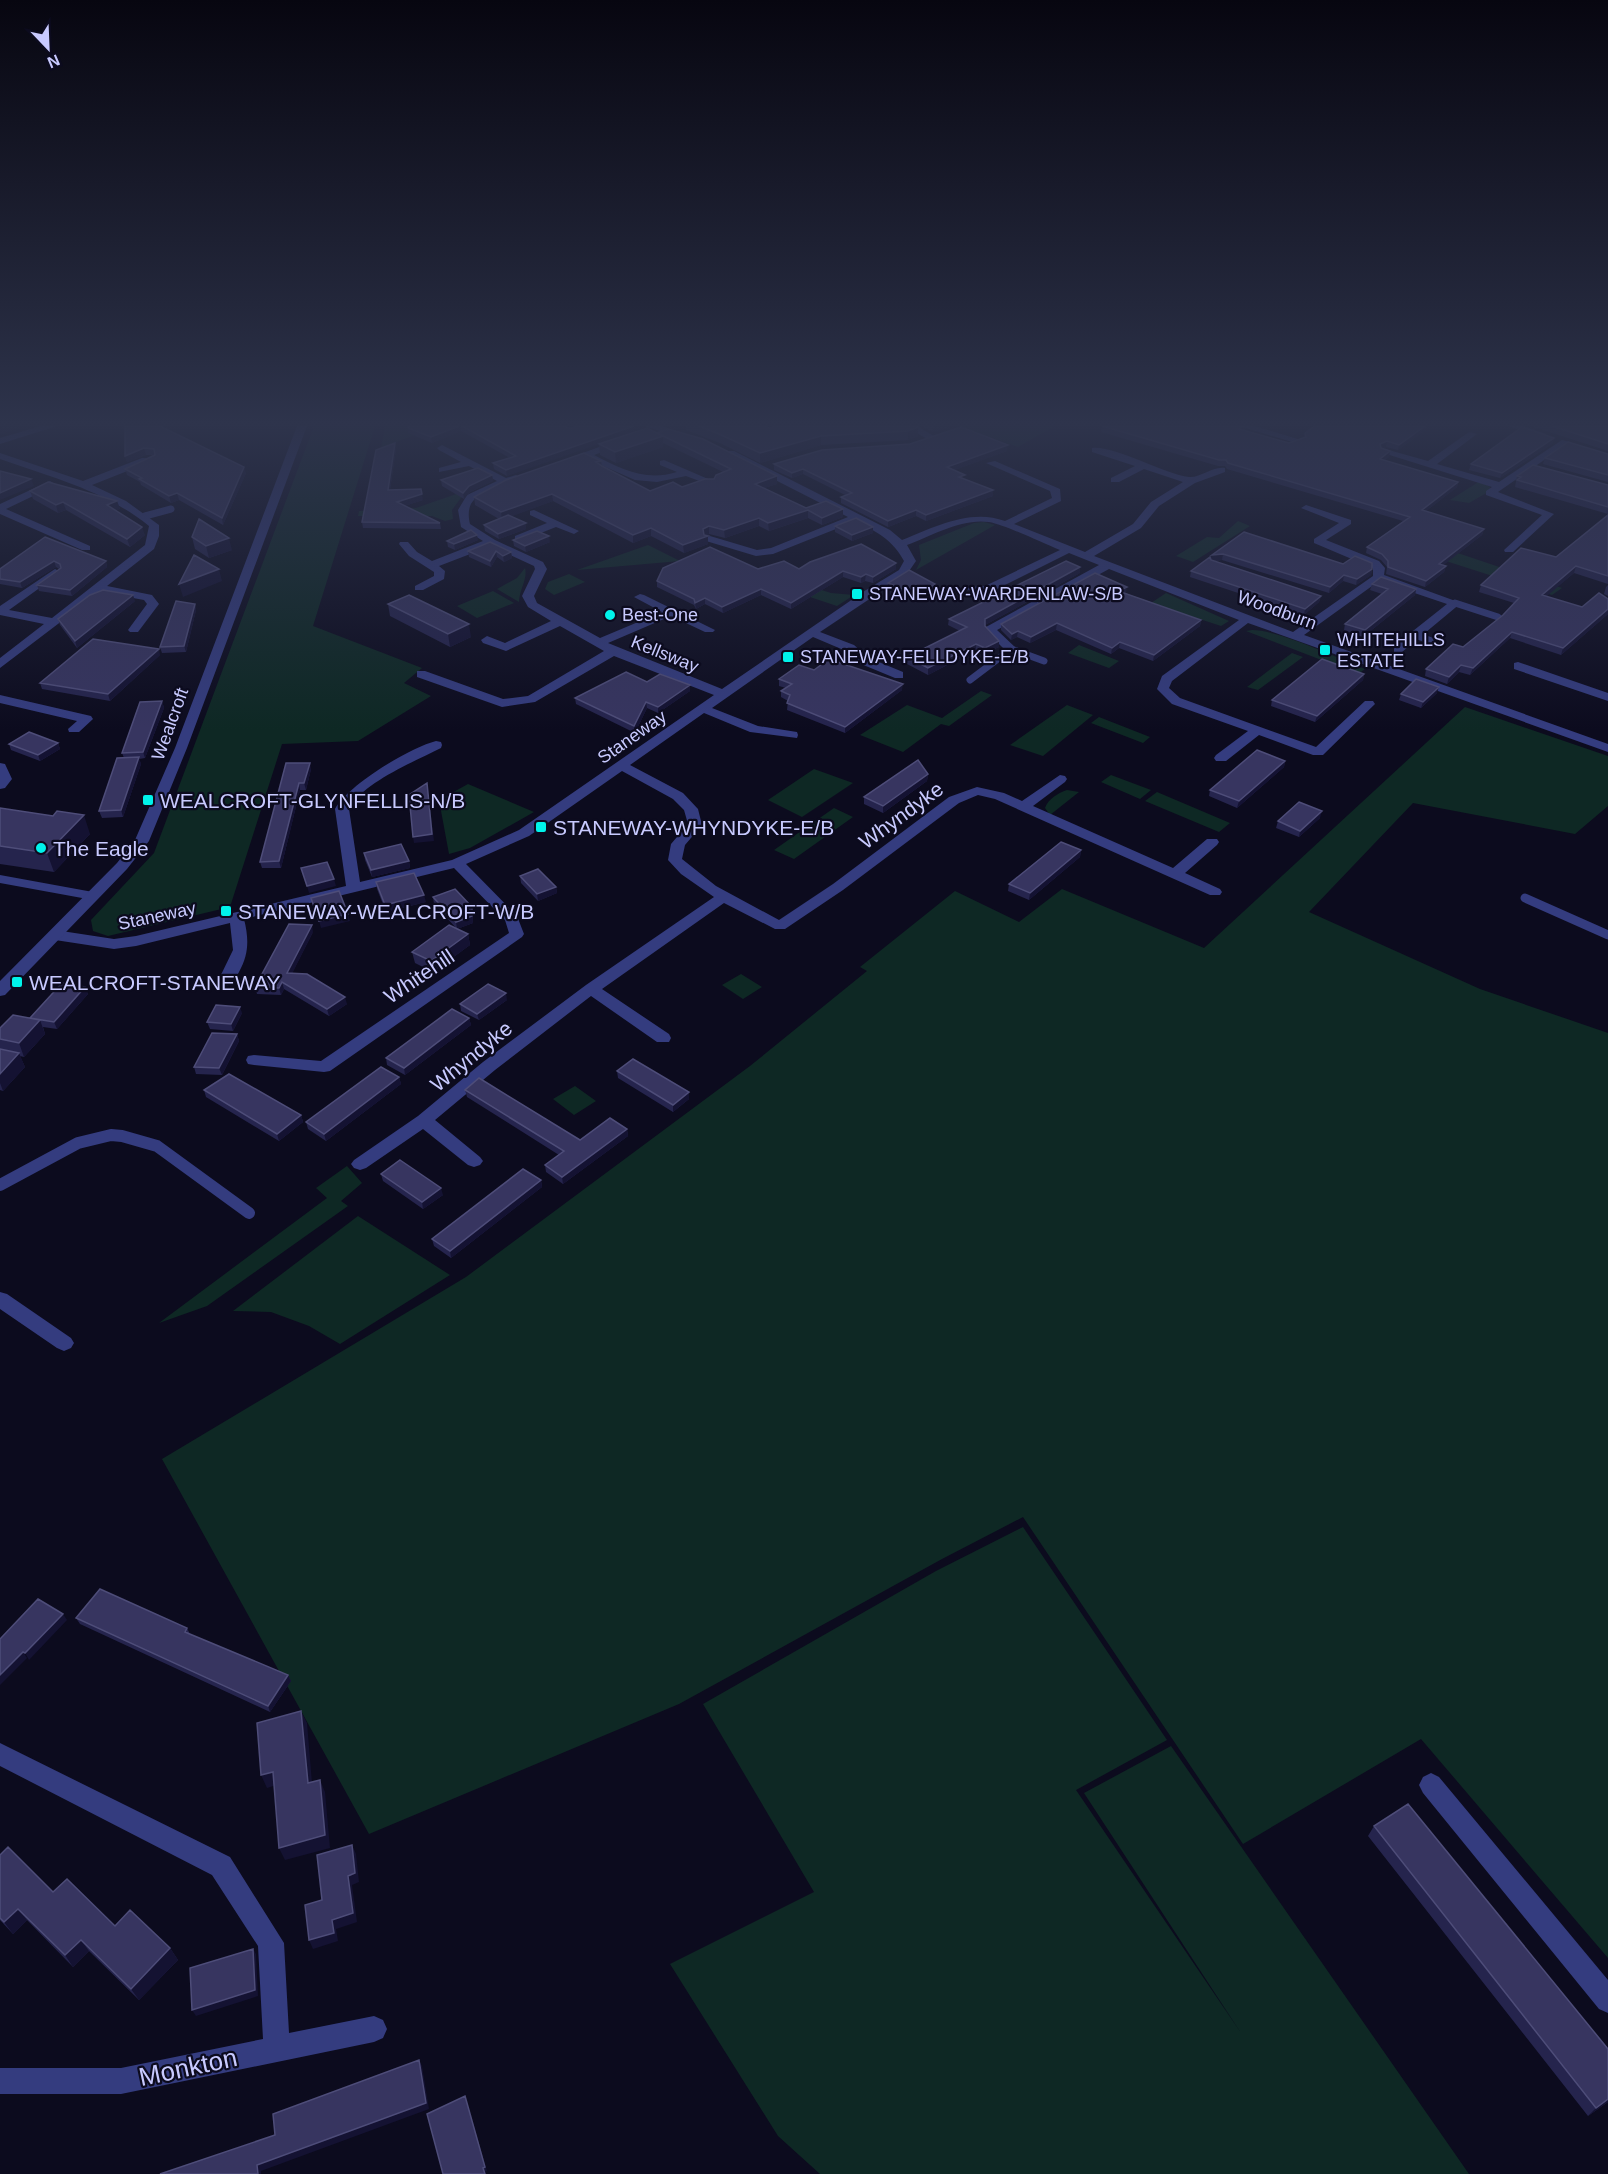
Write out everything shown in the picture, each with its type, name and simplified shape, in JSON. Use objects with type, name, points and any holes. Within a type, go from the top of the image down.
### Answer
[{"type":"street","points":[[41,527],[86,548]]},
{"type":"street","points":[[0,664],[150,547],[154,527]]},
{"type":"street","name":"Wealcroft","points":[[0,991],[122,866],[142,841],[181,748],[264,527]]},
{"type":"street","name":"Kellsway","points":[[469,527],[539,564],[541,569],[528,596],[532,604],[613,651],[725,695]]},
{"type":"street","points":[[432,565],[543,527]]},
{"type":"street","points":[[566,527],[574,531]]},
{"type":"street","points":[[710,539],[748,552],[773,551],[831,527]]},
{"type":"street","points":[[877,527],[902,544]]},
{"type":"street","name":"Woodburn","points":[[902,544],[943,527]]},
{"type":"street","name":"Woodburn","points":[[1015,527],[1106,566],[1247,619],[1608,748]]},
{"type":"street","points":[[1084,556],[1135,527]]},
{"type":"street","points":[[1339,527],[1318,541],[1375,562],[1379,568],[1378,577]]},
{"type":"street","points":[[1509,550],[1534,527]]},
{"type":"street","points":[[404,544],[413,554],[439,571],[440,577],[418,588]]},
{"type":"street","name":"Staneway","points":[[55,935],[114,944],[136,940],[354,889],[456,863],[486,852],[524,833],[903,572],[910,561],[902,544]]},
{"type":"street","points":[[973,589],[987,590],[1068,550]]},
{"type":"street","points":[[1011,649],[990,629],[1106,566]]},
{"type":"street","points":[[0,611],[55,572]]},
{"type":"street","points":[[1295,636],[1336,602],[1378,577],[1455,603]]},
{"type":"street","points":[[98,588],[148,597],[153,604],[134,630]]},
{"type":"street","points":[[640,597],[710,630]]},
{"type":"street","points":[[1398,650],[1455,603]]},
{"type":"street","points":[[0,611],[54,622]]},
{"type":"street","points":[[599,643],[671,612]]},
{"type":"street","points":[[1247,619],[1166,679],[1163,689],[1176,701],[1318,752],[1370,704]]},
{"type":"street","points":[[487,640],[506,647],[560,621]]},
{"type":"street","points":[[812,633],[850,648],[865,661],[899,675]]},
{"type":"street","points":[[421,674],[502,703],[531,699],[613,651]]},
{"type":"street","points":[[1518,666],[1608,697]]},
{"type":"street","points":[[0,699],[87,719],[74,729]]},
{"type":"street","points":[[705,709],[754,729],[792,735]]},
{"type":"street","points":[[1221,758],[1256,731]]},
{"type":"street","points":[[354,889],[342,809],[344,803],[360,789],[436,745]]},
{"type":"street","name":"Whyndyke","points":[[622,766],[678,796],[691,809],[696,825],[678,844],[675,860],[708,888],[780,926],[838,887],[954,800],[976,791],[999,796],[1215,892]]},
{"type":"street","points":[[0,767],[5,779],[0,785]]},
{"type":"street","points":[[1023,807],[1060,779]]},
{"type":"street","points":[[1175,874],[1212,842]]},
{"type":"street","name":"Whitehill","points":[[254,1060],[324,1067],[517,934],[512,919],[456,863]]},
{"type":"street","points":[[0,879],[93,896]]},
{"type":"street","name":"Whyndyke","points":[[360,1164],[424,1120],[489,1066],[591,989],[724,896]]},
{"type":"street","points":[[226,981],[241,956],[241,935],[236,916]]},
{"type":"street","points":[[591,989],[663,1038]]},
{"type":"street","points":[[424,1120],[474,1161]]},
{"type":"street","points":[[0,1299],[64,1344]]},
{"type":"street","points":[[0,1754],[221,1866],[271,1943],[277,2049]]},
{"type":"street","points":[[1431,1785],[1608,2000]]},
{"type":"street","name":"Monkton","points":[[0,2081],[121,2081],[374,2028]]},
{"type":"lane","points":[[1455,603],[1498,617]]},
{"type":"lane","points":[[1415,635],[1437,643]]},
{"type":"lane","points":[[970,680],[1011,649],[1044,662]]},
{"type":"lane","points":[[1525,898],[1608,936]]},
{"type":"lane","points":[[0,1185],[78,1143],[111,1135],[157,1146],[249,1213]]},
{"type":"green space","points":[[276,527],[344,527],[313,626],[422,668],[404,683],[431,696],[358,741],[282,744],[230,907],[108,936],[93,931],[91,920],[154,853]]},
{"type":"green space","points":[[963,527],[991,527],[916,570],[921,560],[919,545]]},
{"type":"green space","points":[[1231,527],[1248,527],[1193,562],[1176,556],[1207,537],[1219,538]]},
{"type":"green space","points":[[648,545],[680,561],[577,570]]},
{"type":"green space","points":[[1437,546],[1562,588],[1552,595],[1424,554]]},
{"type":"green space","points":[[525,568],[519,602],[497,589],[517,578]]},
{"type":"green space","points":[[569,574],[585,582],[554,595],[545,589],[548,582]]},
{"type":"green space","points":[[793,581],[831,593],[854,595],[837,606],[780,587]]},
{"type":"green space","points":[[493,591],[514,603],[477,618],[457,606]]},
{"type":"green space","points":[[1166,593],[1229,621],[1221,626],[1151,603]]},
{"type":"green space","points":[[1252,630],[1292,639],[1365,669],[1358,674],[1246,631]]},
{"type":"green space","points":[[1079,645],[1119,661],[1109,668],[1068,653]]},
{"type":"green space","points":[[1292,653],[1303,657],[1258,690],[1247,687]]},
{"type":"green space","points":[[981,691],[992,695],[949,726],[941,724],[903,752],[860,735],[907,705],[942,718]]},
{"type":"green space","points":[[1067,705],[1093,715],[1043,756],[1010,745]]},
{"type":"green space","points":[[1465,707],[1608,756],[1608,806],[1575,834],[1413,803],[1309,912],[1480,989],[1608,1033],[1608,1958],[1421,1739],[1243,1844],[1023,1517],[679,1704],[369,1834],[162,1459],[466,1277],[750,1066],[867,971],[860,967],[955,891],[1019,922],[1062,889],[1204,948]]},
{"type":"green space","points":[[1099,717],[1150,737],[1143,743],[1091,723]]},
{"type":"green space","points":[[814,769],[853,783],[802,817],[768,800]]},
{"type":"green space","points":[[1111,775],[1151,790],[1140,799],[1101,782]]},
{"type":"green space","points":[[468,784],[534,812],[470,848],[449,854],[439,800]]},
{"type":"green space","points":[[1067,790],[1079,792],[1050,815],[1045,808],[1048,802]]},
{"type":"green space","points":[[1157,792],[1230,823],[1219,832],[1145,801]]},
{"type":"green space","points":[[834,808],[853,817],[794,859],[774,850]]},
{"type":"green space","points":[[741,974],[762,987],[743,999],[722,985]]},
{"type":"green space","points":[[575,1086],[596,1101],[574,1115],[553,1099]]},
{"type":"green space","points":[[347,1166],[362,1183],[341,1201],[348,1206],[207,1306],[159,1323],[327,1198],[316,1188]]},
{"type":"green space","points":[[358,1216],[450,1275],[340,1344],[309,1326],[271,1312],[233,1311]]},
{"type":"green space","points":[[1023,1527],[1167,1740],[1076,1790],[1241,2033],[1084,1793],[1171,1746],[1469,2174],[820,2174],[778,2136],[670,1964],[814,1892],[703,1704],[936,1571]]},
{"type":"building","points":[[107,527],[141,527],[127,539]]},
{"type":"building","points":[[196,527],[212,527],[229,538],[206,546],[192,537]]},
{"type":"building","points":[[488,527],[515,527],[498,534]]},
{"type":"building","points":[[618,527],[706,527],[703,529],[704,535],[708,536],[683,545],[651,528],[633,535]]},
{"type":"building","points":[[838,527],[872,527],[852,535]]},
{"type":"building","points":[[1395,527],[1484,529],[1439,564],[1446,566],[1426,581],[1388,567],[1388,561],[1382,554],[1367,547]]},
{"type":"building","points":[[1593,527],[1608,527],[1608,576],[1576,566],[1542,595],[1582,607],[1599,593],[1608,599],[1608,609],[1563,648],[1512,632],[1473,668],[1461,665],[1449,677],[1426,669],[1453,644],[1463,647],[1503,615],[1519,598],[1481,585],[1521,548],[1556,557]]},
{"type":"building","points":[[471,530],[477,535],[454,544],[447,541]]},
{"type":"building","points":[[537,531],[549,536],[525,546],[513,540]]},
{"type":"building","points":[[1244,532],[1343,564],[1355,556],[1372,563],[1372,569],[1357,579],[1344,575],[1330,587],[1223,554],[1212,555]]},
{"type":"building","points":[[45,537],[106,561],[70,590],[37,585],[61,568],[60,564],[54,561],[20,582],[0,579],[0,569]]},
{"type":"building","points":[[490,542],[511,552],[503,556],[496,551],[490,561],[468,551]]},
{"type":"building","points":[[861,544],[896,563],[873,577],[866,574],[861,577],[843,571],[791,603],[761,589],[722,607],[705,598],[695,603],[694,599],[657,581],[663,568],[710,547],[758,569],[784,561],[799,569],[810,562]]},
{"type":"building","points":[[194,555],[219,569],[179,584]]},
{"type":"building","points":[[1210,557],[1211,560],[1321,596],[1305,609],[1191,571]]},
{"type":"building","points":[[1066,561],[1080,567],[985,619],[985,626],[999,641],[985,648],[976,644],[928,668],[907,657],[967,627],[949,619]]},
{"type":"building","points":[[909,570],[935,584],[918,595],[888,583]]},
{"type":"building","points":[[1095,573],[1127,587],[1118,591],[1201,620],[1154,655],[1120,642],[1112,648],[1057,623],[1031,637],[1018,631],[1012,634],[1001,624]]},
{"type":"building","points":[[1381,577],[1416,589],[1365,630],[1345,624],[1388,589],[1372,584]]},
{"type":"building","points":[[103,590],[133,595],[75,641],[58,619],[90,595]]},
{"type":"building","points":[[409,595],[469,624],[448,634],[388,604]]},
{"type":"building","points":[[176,601],[195,604],[184,646],[160,647]]},
{"type":"building","points":[[93,639],[159,649],[108,694],[40,683]]},
{"type":"building","points":[[829,659],[903,684],[845,727],[787,703],[790,695],[781,691],[792,684],[779,679],[799,665],[814,670]]},
{"type":"building","points":[[1322,659],[1364,674],[1317,716],[1272,700]]},
{"type":"building","points":[[626,672],[647,682],[660,674],[690,685],[658,707],[646,702],[634,726],[575,698]]},
{"type":"building","points":[[1416,679],[1439,687],[1423,702],[1401,694]]},
{"type":"building","points":[[162,701],[143,752],[122,753],[140,702]]},
{"type":"building","points":[[29,732],[58,743],[38,755],[9,744]]},
{"type":"building","points":[[1257,750],[1285,761],[1239,801],[1210,790]]},
{"type":"building","points":[[139,757],[121,810],[99,811],[117,758]]},
{"type":"building","points":[[918,760],[928,774],[883,806],[864,797]]},
{"type":"building","points":[[286,763],[310,763],[304,783],[299,783],[279,861],[260,862]]},
{"type":"building","points":[[427,783],[432,834],[413,837],[409,795]]},
{"type":"building","points":[[1299,802],[1322,811],[1300,831],[1278,821]]},
{"type":"building","points":[[0,808],[53,816],[57,811],[84,815],[47,853],[0,846]]},
{"type":"building","points":[[1061,842],[1081,850],[1030,893],[1009,884]]},
{"type":"building","points":[[401,844],[409,861],[371,870],[364,853]]},
{"type":"building","points":[[327,862],[334,879],[307,886],[301,868]]},
{"type":"building","points":[[538,869],[556,887],[537,894],[520,876]]},
{"type":"building","points":[[414,873],[424,895],[385,905],[376,882]]},
{"type":"building","points":[[455,889],[472,907],[472,916],[456,922],[433,897]]},
{"type":"building","points":[[339,891],[348,914],[319,921],[311,898]]},
{"type":"building","points":[[289,924],[312,925],[287,973],[307,974],[345,997],[327,1009],[282,982],[279,988],[255,987]]},
{"type":"building","points":[[449,925],[468,934],[431,961],[412,952]]},
{"type":"building","points":[[62,983],[85,987],[54,1022],[30,1018]]},
{"type":"building","points":[[488,984],[506,993],[477,1014],[460,1004]]},
{"type":"building","points":[[216,1005],[240,1007],[231,1024],[207,1022]]},
{"type":"building","points":[[452,1009],[469,1018],[404,1068],[386,1058]]},
{"type":"building","points":[[13,1015],[40,1020],[19,1043],[0,1039],[0,1028]]},
{"type":"building","points":[[212,1033],[237,1034],[219,1068],[194,1067]]},
{"type":"building","points":[[0,1049],[19,1053],[0,1074]]},
{"type":"building","points":[[633,1059],[689,1092],[673,1105],[617,1071]]},
{"type":"building","points":[[381,1067],[399,1077],[324,1134],[306,1122]]},
{"type":"building","points":[[229,1074],[301,1115],[277,1134],[204,1090]]},
{"type":"building","points":[[479,1078],[580,1140],[610,1118],[627,1129],[562,1177],[545,1165],[564,1151],[465,1090]]},
{"type":"building","points":[[400,1160],[441,1188],[422,1202],[381,1174]]},
{"type":"building","points":[[523,1169],[541,1180],[450,1251],[432,1239]]},
{"type":"building","points":[[100,1589],[187,1628],[185,1632],[288,1675],[268,1706],[76,1618]]},
{"type":"building","points":[[38,1599],[63,1614],[0,1675],[0,1639]]},
{"type":"building","points":[[301,1711],[308,1783],[320,1780],[325,1835],[279,1848],[273,1772],[261,1775],[257,1723]]},
{"type":"building","points":[[1408,1804],[1608,2049],[1608,2099],[1596,2108],[1374,1826]]},
{"type":"building","points":[[352,1845],[355,1873],[348,1876],[353,1913],[332,1920],[334,1933],[309,1940],[305,1905],[322,1900],[317,1855]]},
{"type":"building","points":[[8,1847],[53,1892],[67,1879],[115,1926],[130,1910],[170,1948],[131,1989],[81,1940],[65,1955],[18,1909],[4,1922],[0,1918],[0,1855]]},
{"type":"building","points":[[253,1949],[255,1990],[192,2010],[190,1968]]},
{"type":"building","points":[[419,2060],[426,2103],[257,2165],[258,2174],[160,2174],[275,2135],[273,2114]]},
{"type":"building","points":[[465,2096],[485,2174],[443,2174],[427,2114]]},
{"type":"place","name":"STANEWAY-WARDENLAW-S/B","points":[[857,594]]},
{"type":"place","name":"Best-One","points":[[610,615]]},
{"type":"place","name":"WHITEHILLS ESTATE","points":[[1325,650]]},
{"type":"place","name":"STANEWAY-FELLDYKE-E/B","points":[[788,657]]},
{"type":"place","name":"WEALCROFT-GLYNFELLIS-N/B","points":[[148,800]]},
{"type":"place","name":"STANEWAY-WHYNDYKE-E/B","points":[[541,827]]},
{"type":"place","name":"The Eagle","points":[[41,848]]},
{"type":"place","name":"STANEWAY-WEALCROFT-W/B","points":[[226,911]]},
{"type":"place","name":"WEALCROFT-STANEWAY","points":[[17,982]]}]
